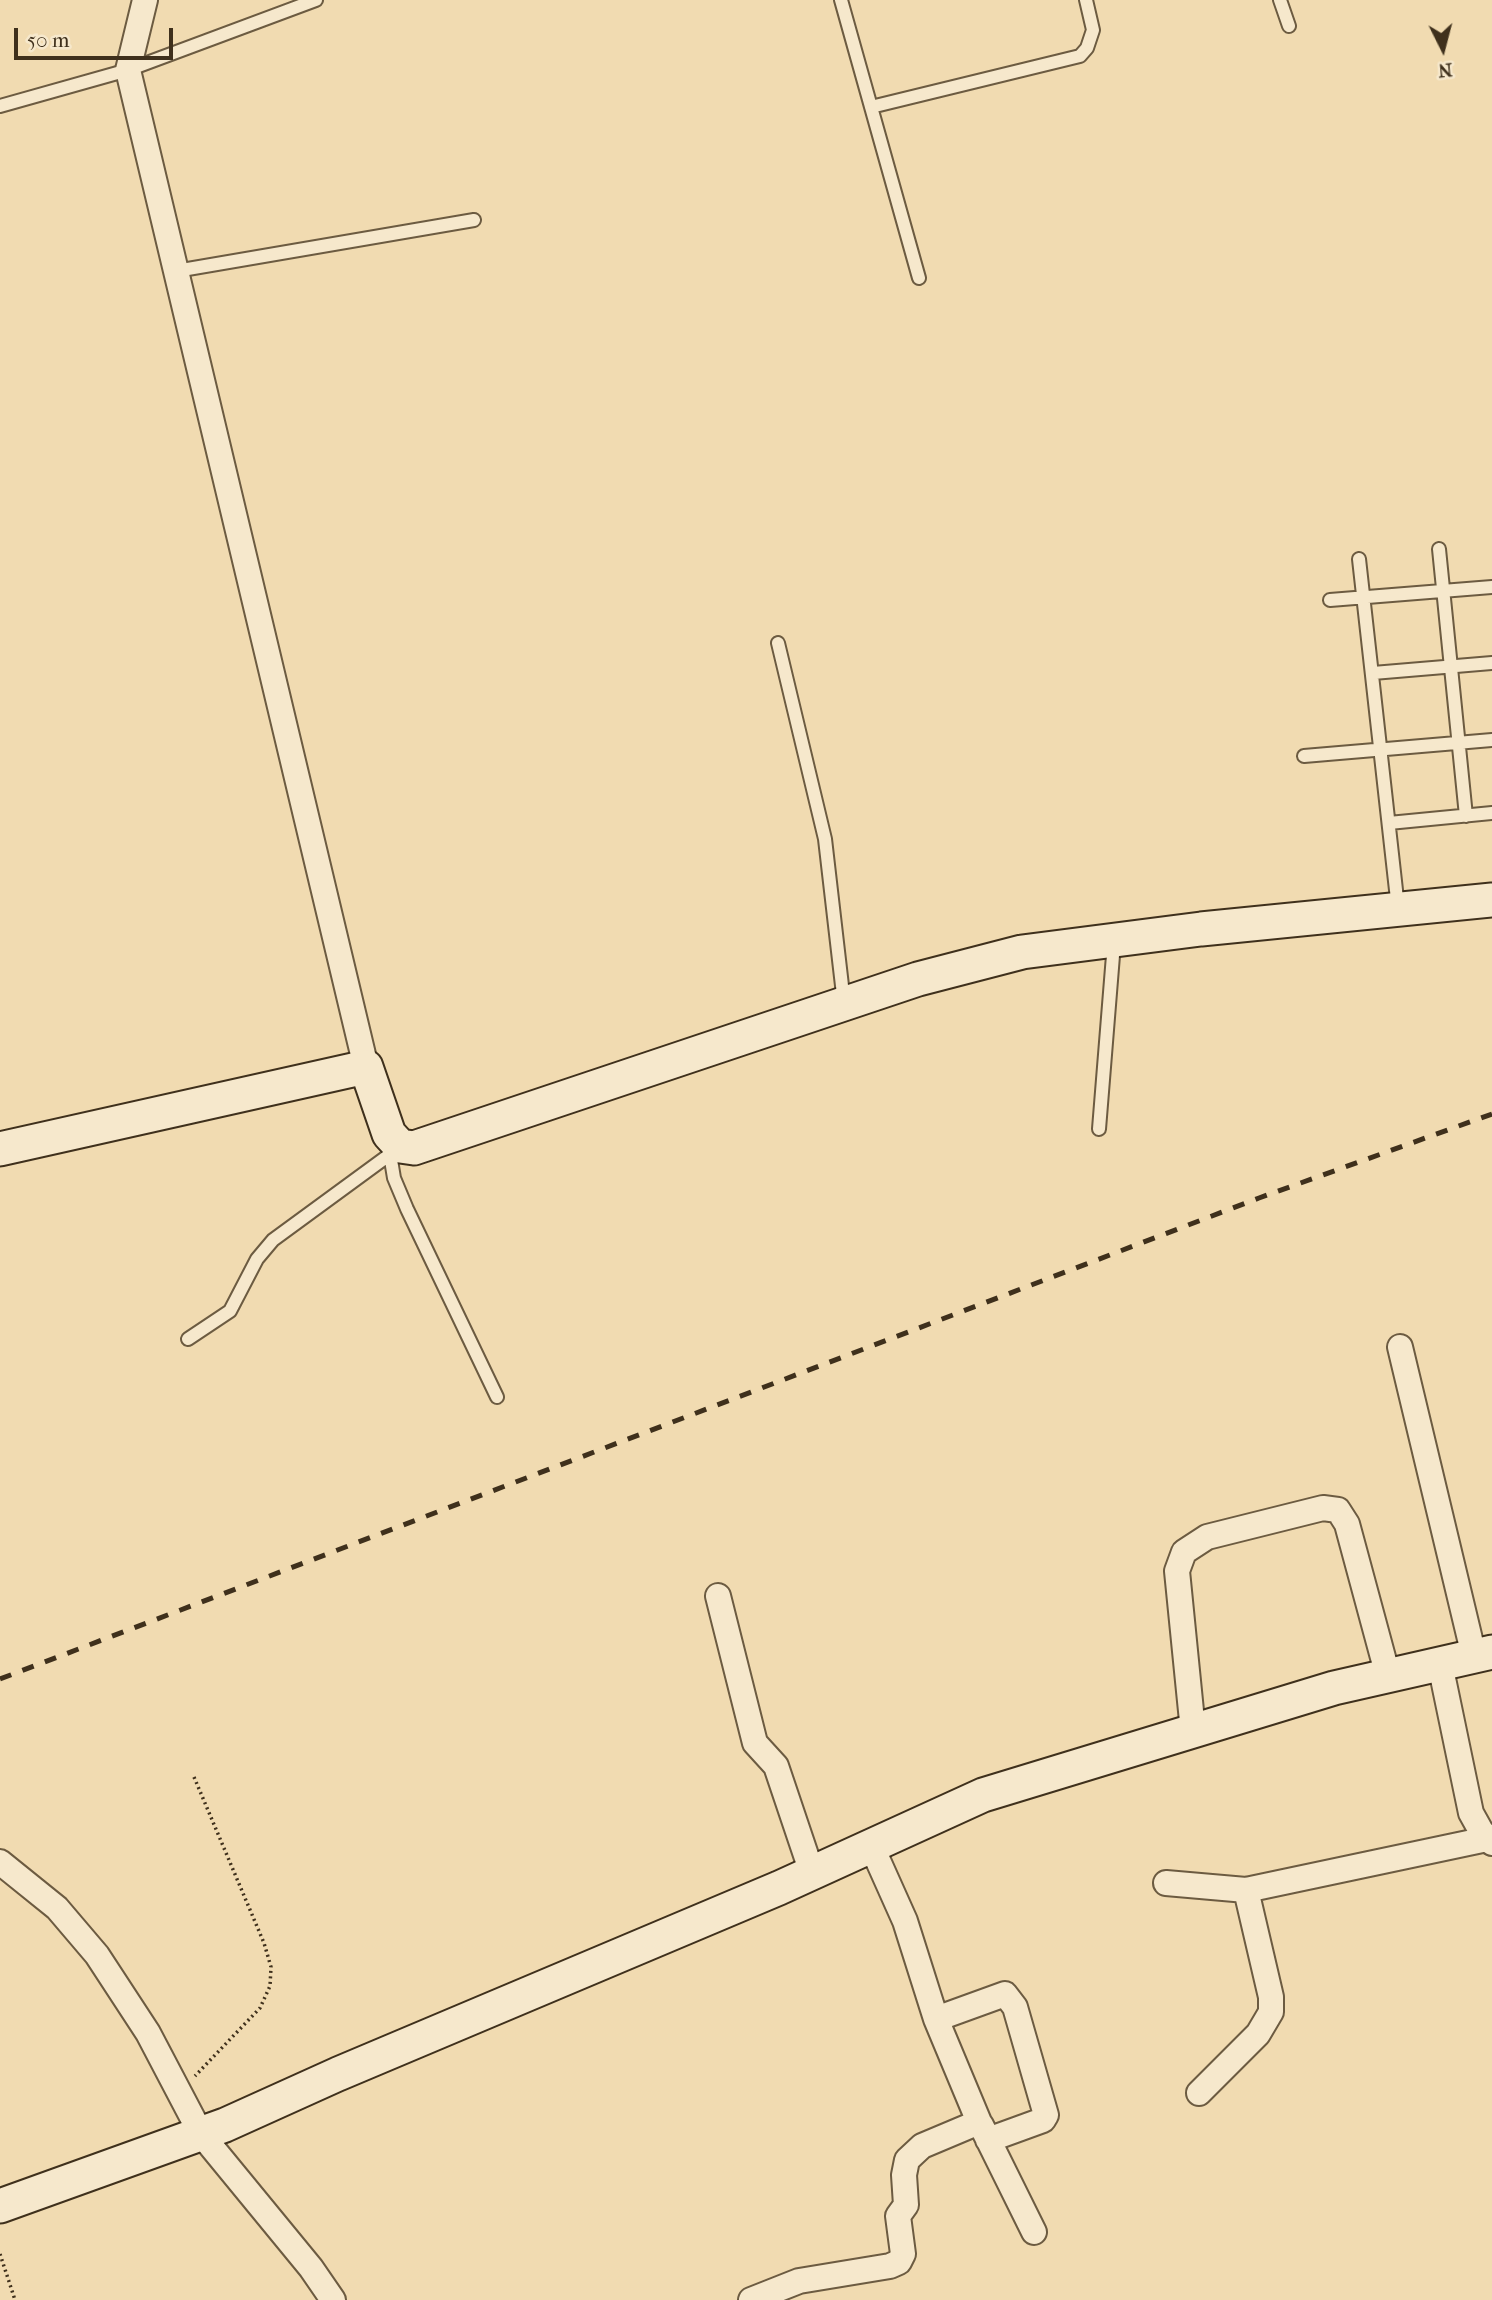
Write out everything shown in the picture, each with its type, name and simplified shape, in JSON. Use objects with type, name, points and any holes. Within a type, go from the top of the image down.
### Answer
[{"type":"street","points":[[145,0],[128,70],[366,1067],[395,1150],[414,1149],[844,1004],[1023,952],[1398,908],[1492,900]]},
{"type":"street","points":[[0,1149],[366,1067]]},
{"type":"street","points":[[0,2206],[201,2134],[812,1872],[983,1795],[1334,1688],[1483,1654],[1400,1347]]},
{"type":"street","points":[[1193,1731],[1177,1571],[1184,1552],[1207,1537],[1323,1508],[1338,1510],[1347,1524],[1388,1676]]},
{"type":"street","points":[[718,1596],[755,1743],[776,1766],[812,1872]]},
{"type":"street","points":[[1166,1883],[1245,1889],[1490,1841],[1471,1813],[1440,1664]]},
{"type":"street","points":[[871,1845],[911,1937],[936,2019],[984,2131],[1034,2232]]},
{"type":"street","points":[[0,1863],[57,1908],[97,1955],[148,2033],[201,2134],[333,2300]]},
{"type":"street","points":[[1199,2093],[1258,2034],[1271,2012],[1272,1997],[1245,1889]]},
{"type":"street","points":[[751,2300],[799,2281],[890,2266],[899,2262],[903,2254],[898,2216],[906,2205],[904,2175],[907,2160],[922,2146],[1043,2120],[1046,2115],[1015,2007],[1004,1994],[936,2019]]},
{"type":"lane","points":[[0,106],[128,70],[316,0]]},
{"type":"lane","points":[[841,0],[919,278]]},
{"type":"lane","points":[[871,107],[1080,56],[1087,48],[1093,30],[1086,0]]},
{"type":"lane","points":[[1280,0],[1289,26]]},
{"type":"lane","points":[[176,271],[474,220]]},
{"type":"lane","points":[[1439,549],[1466,816]]},
{"type":"lane","points":[[1359,559],[1398,908]]},
{"type":"lane","points":[[1330,600],[1492,587]]},
{"type":"lane","points":[[778,643],[825,839],[844,1004]]},
{"type":"lane","points":[[1373,673],[1492,663]]},
{"type":"lane","points":[[1304,756],[1492,740]]},
{"type":"lane","points":[[1389,823],[1492,813]]},
{"type":"lane","points":[[1099,1129],[1114,940]]},
{"type":"lane","points":[[188,1339],[230,1311],[257,1259],[273,1240],[395,1150]]},
{"type":"lane","points":[[395,1150],[394,1178],[497,1396]]},
{"type":"path","points":[[179,2093],[260,2008],[270,1986],[271,1967],[264,1943],[194,1777]]},
{"type":"path","points":[[0,2254],[15,2300]]},
{"type":"railway","points":[[0,1679],[1259,1198],[1492,1114]]}]
